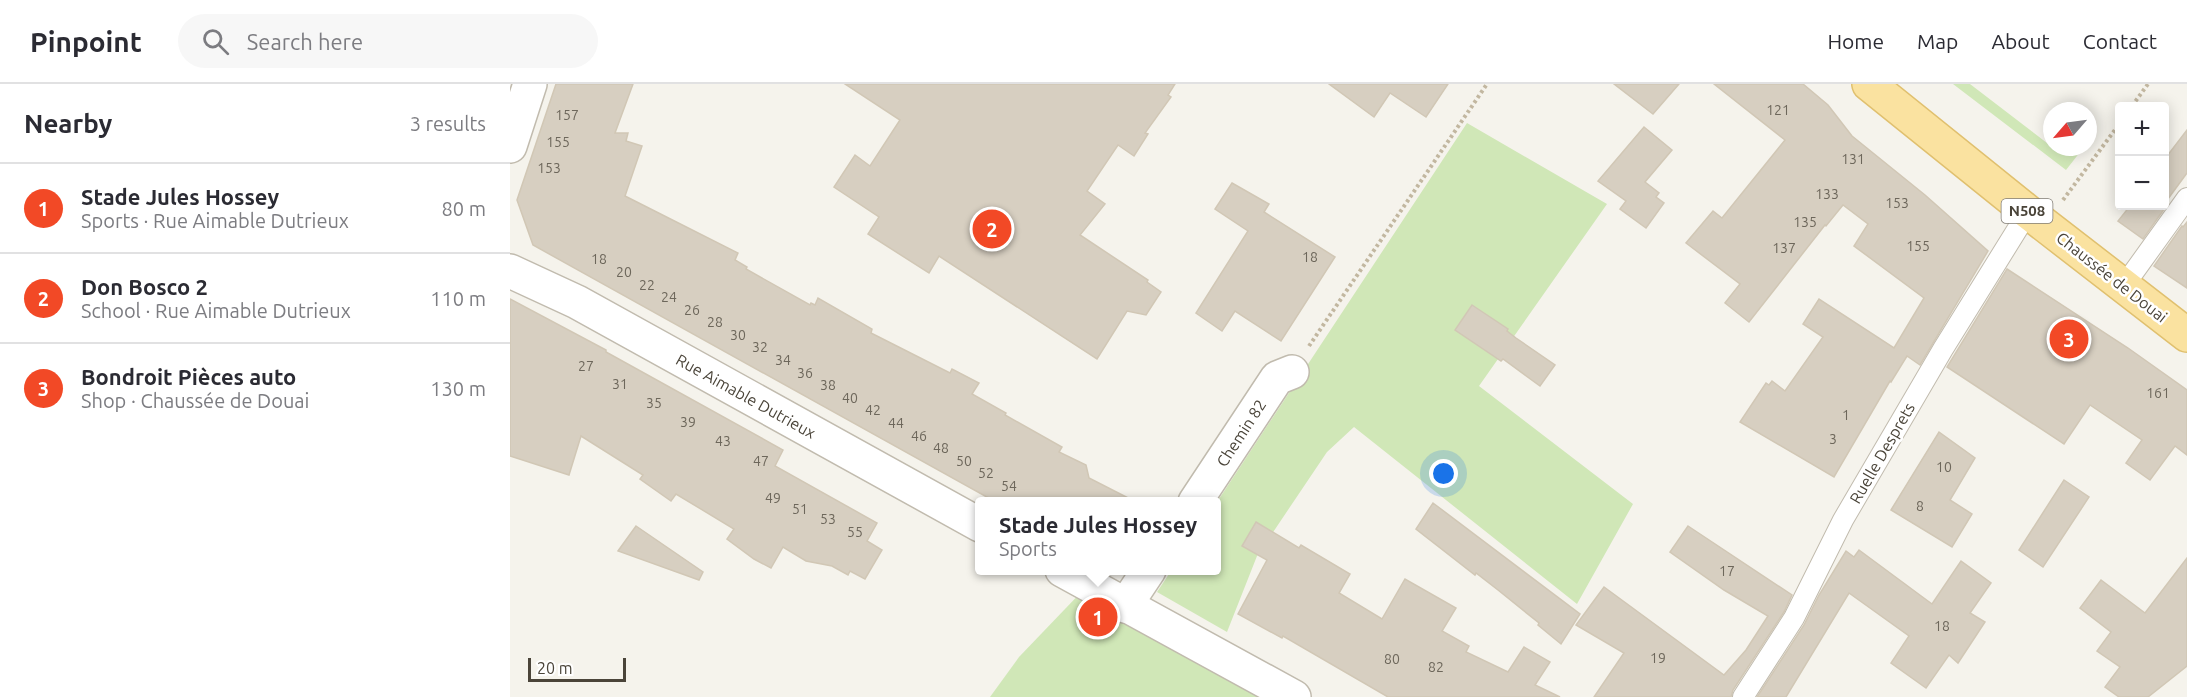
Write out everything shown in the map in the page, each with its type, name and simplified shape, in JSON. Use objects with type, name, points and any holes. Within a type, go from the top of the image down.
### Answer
[{"type":"main road","name":"Chaussée de Douai","points":[[1869,84],[2036,219],[2187,335]]},
{"type":"street","points":[[510,146],[530,84]]},
{"type":"street","name":"Rue Aimable Dutrieux","points":[[510,271],[569,298],[975,522]]},
{"type":"street","name":"Chemin 82","points":[[1198,497],[1277,378],[1292,372]]},
{"type":"street","points":[[1071,575],[1294,697]]},
{"type":"street","points":[[1125,606],[1146,575]]},
{"type":"lane","points":[[2123,287],[2187,198]]},
{"type":"lane","name":"Ruelle Desprets","points":[[1743,697],[1794,618],[1844,520],[1943,349],[2036,219]]},
{"type":"path","points":[[1292,372],[1487,84]]},
{"type":"path","points":[[2135,102],[2148,84]]},
{"type":"path","points":[[2036,219],[2115,129]]},
{"type":"green space","points":[[1953,84],[1970,84],[2043,140],[2043,152]]},
{"type":"green space","points":[[1467,123],[1607,204],[1479,386],[1633,504],[1577,604],[1354,427],[1327,452],[1257,556],[1227,632],[1157,592],[1168,575],[1221,575],[1220,497]]},
{"type":"green space","points":[[2048,156],[2077,156],[2066,170]]},
{"type":"green space","points":[[1088,585],[1270,697],[990,697],[1019,657]]},
{"type":"building","points":[[556,84],[633,84],[615,133],[628,133],[626,141],[642,146],[625,196],[738,253],[735,260],[747,267],[746,269],[810,305],[811,303],[815,305],[818,298],[872,329],[871,333],[950,373],[952,369],[979,383],[972,394],[1062,447],[1059,452],[1086,465],[1089,478],[1126,497],[987,497],[533,245],[517,200]]},
{"type":"building","points":[[845,84],[1175,84],[1168,95],[1171,97],[1145,133],[1148,134],[1134,156],[1118,145],[1087,191],[1105,204],[1080,235],[1148,280],[1147,282],[1161,292],[1146,315],[1127,311],[1097,359],[939,256],[929,273],[868,234],[879,217],[834,187],[855,155],[870,166],[900,120]]},
{"type":"building","points":[[1329,84],[1448,84],[1426,117],[1390,93],[1374,117]]},
{"type":"building","points":[[1614,84],[1679,84],[1653,114]]},
{"type":"building","points":[[1714,84],[1803,84],[1828,105],[1852,136],[1925,195],[1988,251],[1920,365],[1907,356],[1834,477],[1740,422],[1766,383],[1769,385],[1772,381],[1785,391],[1823,337],[1803,324],[1819,299],[1894,348],[1924,298],[1854,246],[1868,224],[1843,205],[1749,322],[1725,303],[1740,284],[1686,243],[1713,211],[1722,218],[1785,140]]},
{"type":"building","points":[[1644,127],[1672,150],[1645,182],[1659,193],[1656,197],[1664,203],[1646,228],[1620,209],[1626,201],[1598,181]]},
{"type":"building","points":[[2187,130],[2187,173],[2169,198],[2169,156]]},
{"type":"building","points":[[1232,183],[1269,204],[1264,212],[1335,257],[1281,341],[1235,311],[1222,331],[1196,313],[1248,231],[1215,209]]},
{"type":"building","points":[[2127,210],[2163,210],[2143,239],[2118,221]]},
{"type":"building","points":[[2187,222],[2187,288],[2154,266]]},
{"type":"building","points":[[2007,269],[2128,348],[2187,390],[2187,455],[2175,446],[2150,480],[2126,463],[2142,440],[2090,405],[2064,444],[1947,367]]},
{"type":"building","points":[[510,299],[606,350],[783,450],[775,466],[877,523],[867,541],[882,550],[865,579],[850,571],[848,575],[832,566],[806,561],[783,547],[771,568],[754,559],[727,539],[734,529],[676,494],[671,501],[640,479],[643,475],[581,436],[569,475],[510,456]]},
{"type":"building","points":[[1472,305],[1555,365],[1540,386],[1503,359],[1501,361],[1455,330]]},
{"type":"building","points":[[1939,432],[1975,458],[1950,500],[1972,514],[1952,547],[1891,510]]},
{"type":"building","points":[[2064,480],[2089,497],[2043,567],[2019,550]]},
{"type":"building","points":[[1433,503],[1580,614],[1561,644],[1498,590],[1416,529]]},
{"type":"building","points":[[1256,522],[1299,548],[1301,545],[1350,574],[1339,593],[1382,619],[1405,579],[1456,608],[1442,631],[1469,646],[1466,652],[1508,672],[1524,647],[1550,662],[1535,685],[1560,697],[1388,697],[1283,636],[1282,638],[1238,614],[1267,560],[1242,546]]},
{"type":"building","points":[[636,526],[703,572],[699,580],[618,551]]},
{"type":"building","points":[[1688,526],[1792,595],[1784,612],[1733,690],[1731,697],[1594,697],[1624,653],[1576,625],[1604,587],[1724,675],[1746,650],[1768,616],[1724,590],[1670,552]]},
{"type":"building","points":[[1859,550],[1932,604],[1961,561],[1991,583],[1970,613],[1985,622],[1958,663],[1949,655],[1926,688],[1891,663],[1909,636],[1849,593],[1786,697],[1757,697],[1804,625],[1846,551],[1854,557]]},
{"type":"building","points":[[2187,558],[2187,666],[2148,697],[2119,697],[2105,687],[2120,667],[2097,651],[2111,632],[2080,608],[2101,580],[2145,613]]},
{"type":"place","name":"Don Bosco 2","points":[[992,229]]},
{"type":"place","name":"Bondroit Pièces auto","points":[[2069,339]]},
{"type":"place","name":"Stade Jules Hossey","points":[[1098,617]]}]
